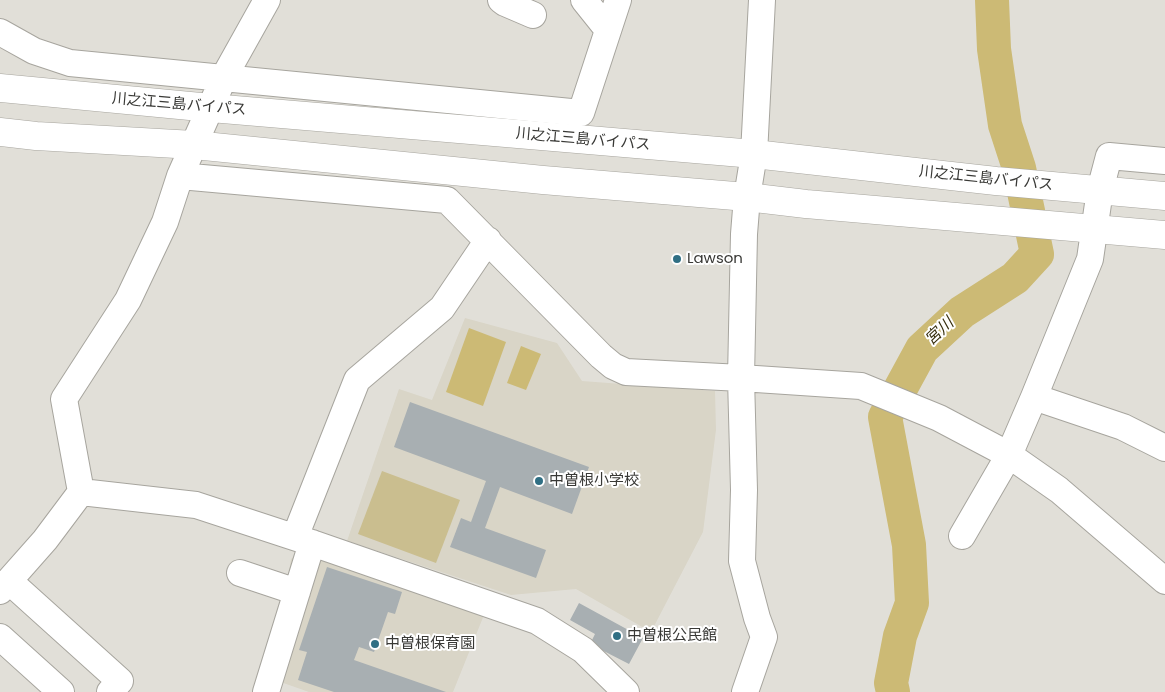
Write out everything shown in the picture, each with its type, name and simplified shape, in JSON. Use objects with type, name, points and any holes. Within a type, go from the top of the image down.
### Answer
[{"type":"highway","name":"川之江三島バイパス","points":[[0,88],[211,108],[754,154],[996,181],[1165,196]]},
{"type":"highway","points":[[0,132],[36,136],[194,145],[543,180],[1165,235]]},
{"type":"street","points":[[110,692],[120,681],[5,586],[45,540],[81,492],[64,399],[128,300],[165,222],[180,176],[224,77],[267,0]]},
{"type":"street","points":[[501,0],[533,16]]},
{"type":"street","points":[[584,0],[608,30]]},
{"type":"street","points":[[0,32],[34,51],[70,63],[580,113],[618,0]]},
{"type":"street","points":[[745,692],[764,637],[742,561],[744,490],[741,378],[744,234],[747,197],[754,154],[762,0]]},
{"type":"street","points":[[962,536],[1009,455],[1090,259],[1100,190],[1109,156],[1165,162]]},
{"type":"street","points":[[180,176],[447,200],[613,366],[626,372],[861,386],[897,400],[939,418],[1009,455],[1059,490],[1165,581]]},
{"type":"street","points":[[266,692],[296,592],[303,540],[357,380],[442,308],[488,240]]},
{"type":"street","points":[[1034,397],[1123,428],[1165,448]]},
{"type":"street","points":[[81,492],[196,505],[537,621],[583,650],[626,692]]},
{"type":"street","points":[[240,573],[296,592]]},
{"type":"street","points":[[0,637],[61,692]]},
{"type":"shaded area","name":"中曽根小学校","points":[[465,318],[557,343],[582,381],[715,391],[716,430],[703,532],[651,632],[576,589],[511,595],[347,541],[399,389],[432,400]]},
{"type":"shaded area","points":[[469,328],[506,342],[483,406],[446,392]]},
{"type":"shaded area","points":[[521,346],[541,354],[526,390],[507,383]]},
{"type":"shaded area","points":[[382,471],[460,500],[436,563],[358,534]]},
{"type":"shaded area","name":"中曽根保育園","points":[[306,549],[486,610],[453,692],[309,692],[272,679],[291,559]]},
{"type":"building","points":[[410,402],[589,467],[572,514],[500,487],[485,528],[546,550],[536,578],[450,547],[461,518],[471,522],[486,481],[394,447]]},
{"type":"building","points":[[327,567],[402,592],[395,614],[388,612],[374,652],[359,647],[354,660],[446,692],[334,692],[298,680],[307,652],[299,650]]},
{"type":"building","name":"中曽根公民館","points":[[579,603],[643,638],[629,664],[590,644],[595,634],[570,620]]},
{"type":"waterway","name":"宮川","points":[[893,692],[891,683],[900,636],[912,603],[909,545],[885,417],[922,349],[962,312],[1015,278],[1037,254],[1019,168],[1005,125],[994,49],[992,0]]},
{"type":"place","name":"Lawson","points":[[677,259]]},
{"type":"place","name":"中曽根小学校","points":[[539,481]]},
{"type":"place","name":"中曽根公民館","points":[[617,636]]},
{"type":"place","name":"中曽根保育園","points":[[375,644]]}]
